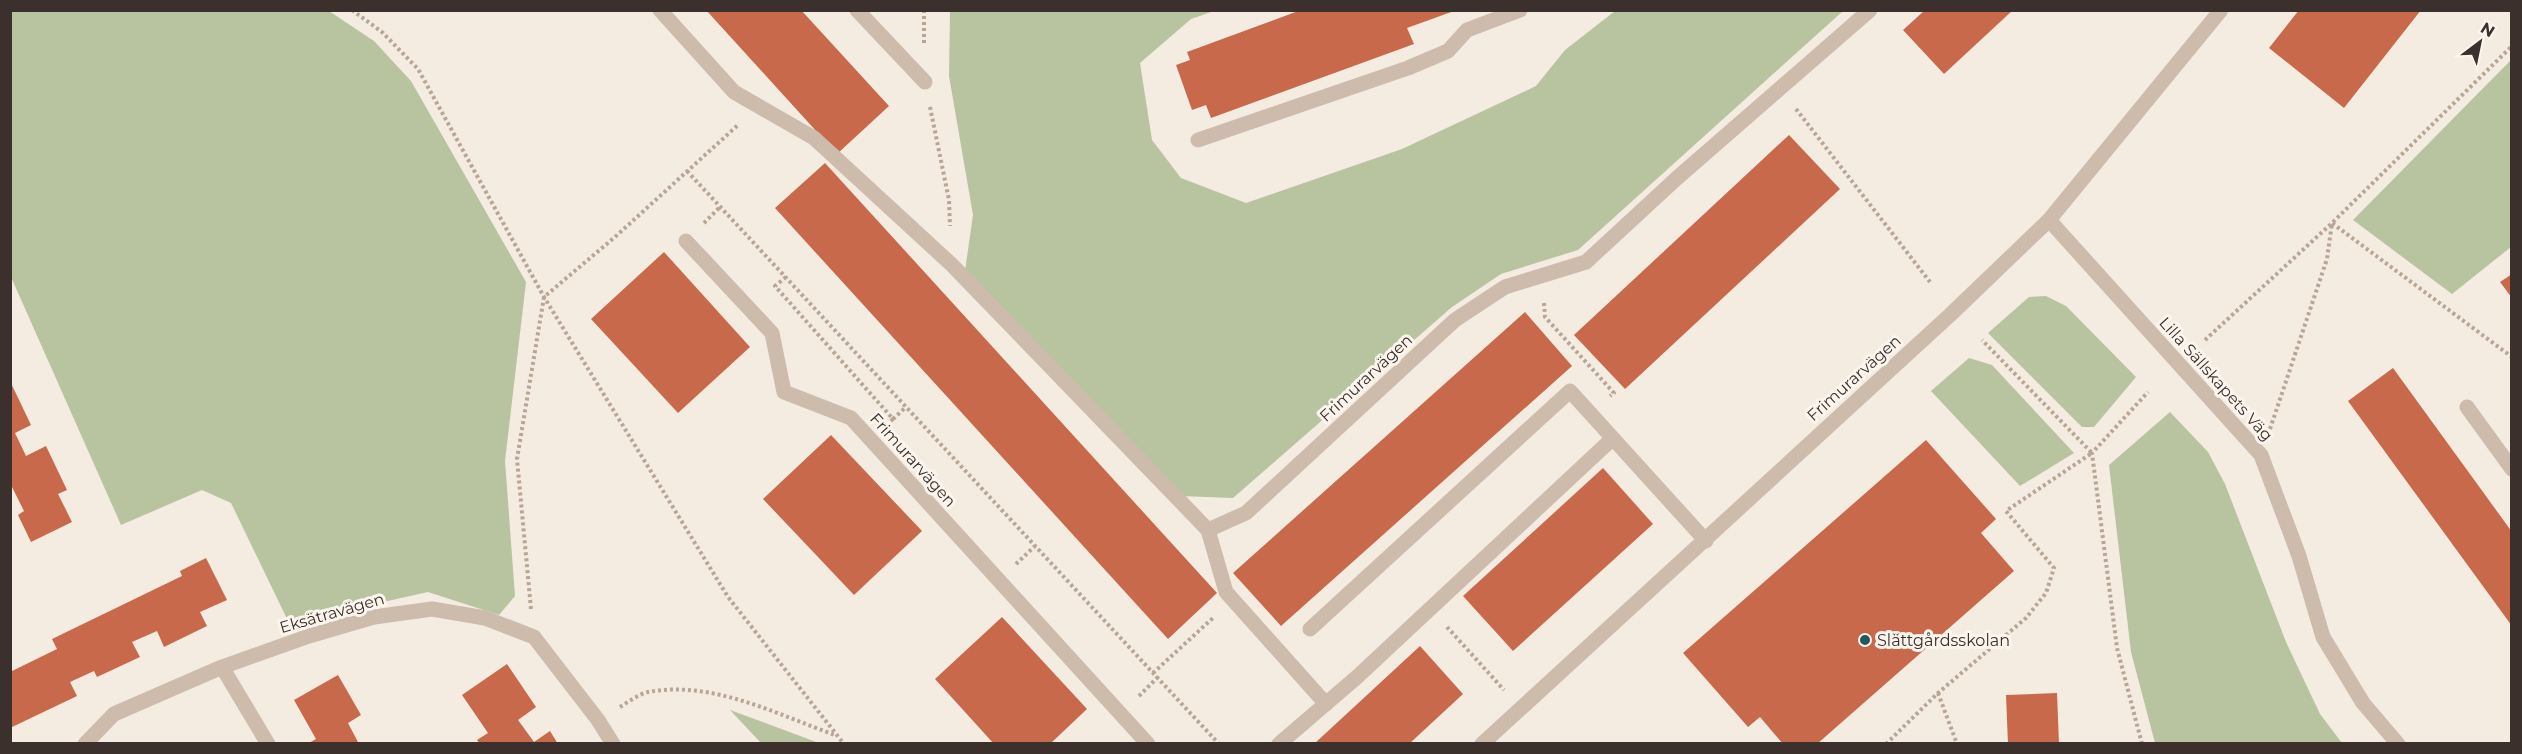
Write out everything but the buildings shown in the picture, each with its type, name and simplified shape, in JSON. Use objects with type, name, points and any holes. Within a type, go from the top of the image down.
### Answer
[{"type":"street","points":[[660,10],[734,92],[814,138],[952,265],[1208,530],[1226,592],[1326,704]]},
{"type":"street","points":[[857,10],[925,82]]},
{"type":"street","points":[[1198,140],[1408,68],[1448,51],[1467,30],[1520,10]]},
{"type":"street","name":"Frimurarvägen","points":[[1208,530],[1246,513],[1455,320],[1505,287],[1586,262],[1870,10]]},
{"type":"street","name":"Frimurarvägen","points":[[1482,744],[1520,707],[1706,541],[2049,220],[2221,10]]},
{"type":"street","name":"Lilla Sällskapets Väg","points":[[2049,220],[2261,455],[2299,556],[2323,637],[2363,703],[2398,744]]},
{"type":"street","name":"Frimurarvägen","points":[[686,241],[772,333],[784,392],[851,418],[1148,744]]},
{"type":"street","points":[[1310,629],[1570,392],[1706,541]]},
{"type":"street","points":[[2467,407],[2511,469]]},
{"type":"street","points":[[1279,744],[1326,704],[1612,440]]},
{"type":"street","name":"Eksätravägen","points":[[85,744],[114,714],[222,667],[309,636],[374,617],[432,609],[485,618],[534,637]]},
{"type":"street","points":[[534,637],[598,720],[613,744]]},
{"type":"street","points":[[222,667],[268,744]]},
{"type":"path","points":[[351,10],[382,32],[418,69],[544,297],[729,597],[844,744]]},
{"type":"path","points":[[924,10],[925,82],[949,200],[952,265]]},
{"type":"path","points":[[2205,340],[2332,223],[2511,46]]},
{"type":"path","points":[[1780,88],[1930,282]]},
{"type":"path","points":[[534,637],[517,459],[544,297],[607,244],[759,106]]},
{"type":"path","points":[[687,171],[1219,744]]},
{"type":"path","points":[[2332,223],[2511,357]]},
{"type":"path","points":[[2261,455],[2327,260],[2332,223]]},
{"type":"path","points":[[786,277],[775,286],[893,418]]},
{"type":"path","points":[[1545,317],[1614,393]]},
{"type":"path","points":[[1982,340],[2092,453],[2117,648],[2142,744]]},
{"type":"path","points":[[1886,744],[1938,693],[2026,618],[2046,593],[2054,568],[2006,511],[2092,453],[2148,392]]},
{"type":"path","points":[[871,440],[906,407]]},
{"type":"path","points":[[1431,608],[1520,707]]},
{"type":"path","points":[[1153,673],[1210,621]]},
{"type":"path","points":[[598,720],[646,692],[694,689],[730,698],[835,735]]},
{"type":"path","points":[[1938,693],[1957,744]]},
{"type":"green space","points":[[10,11],[329,11],[374,41],[411,81],[526,282],[505,461],[515,596],[499,615],[428,592],[289,623],[231,503],[202,490],[121,525],[11,277]]},
{"type":"green space","points":[[950,11],[1214,11],[1191,19],[1140,63],[1152,140],[1181,178],[1246,203],[1402,149],[1536,86],[1565,50],[1615,11],[1843,11],[1578,250],[1501,274],[1452,307],[1233,498],[1180,496],[965,271],[973,215],[949,76]]},
{"type":"green space","points":[[2511,60],[2511,247],[2452,294],[2353,220]]},
{"type":"green space","points":[[2046,296],[2066,306],[2136,377],[2094,427],[2082,427],[1988,333],[2029,297]]},
{"type":"green space","points":[[1969,358],[1992,365],[2074,453],[2020,486],[1931,391]]},
{"type":"green space","points":[[2170,412],[2208,452],[2225,484],[2286,642],[2320,714],[2342,743],[2155,743],[2131,652],[2109,465]]},
{"type":"green space","points":[[730,710],[819,743],[761,743]]},
{"type":"place","name":"Slättgårdsskolan","points":[[1865,640]]}]
